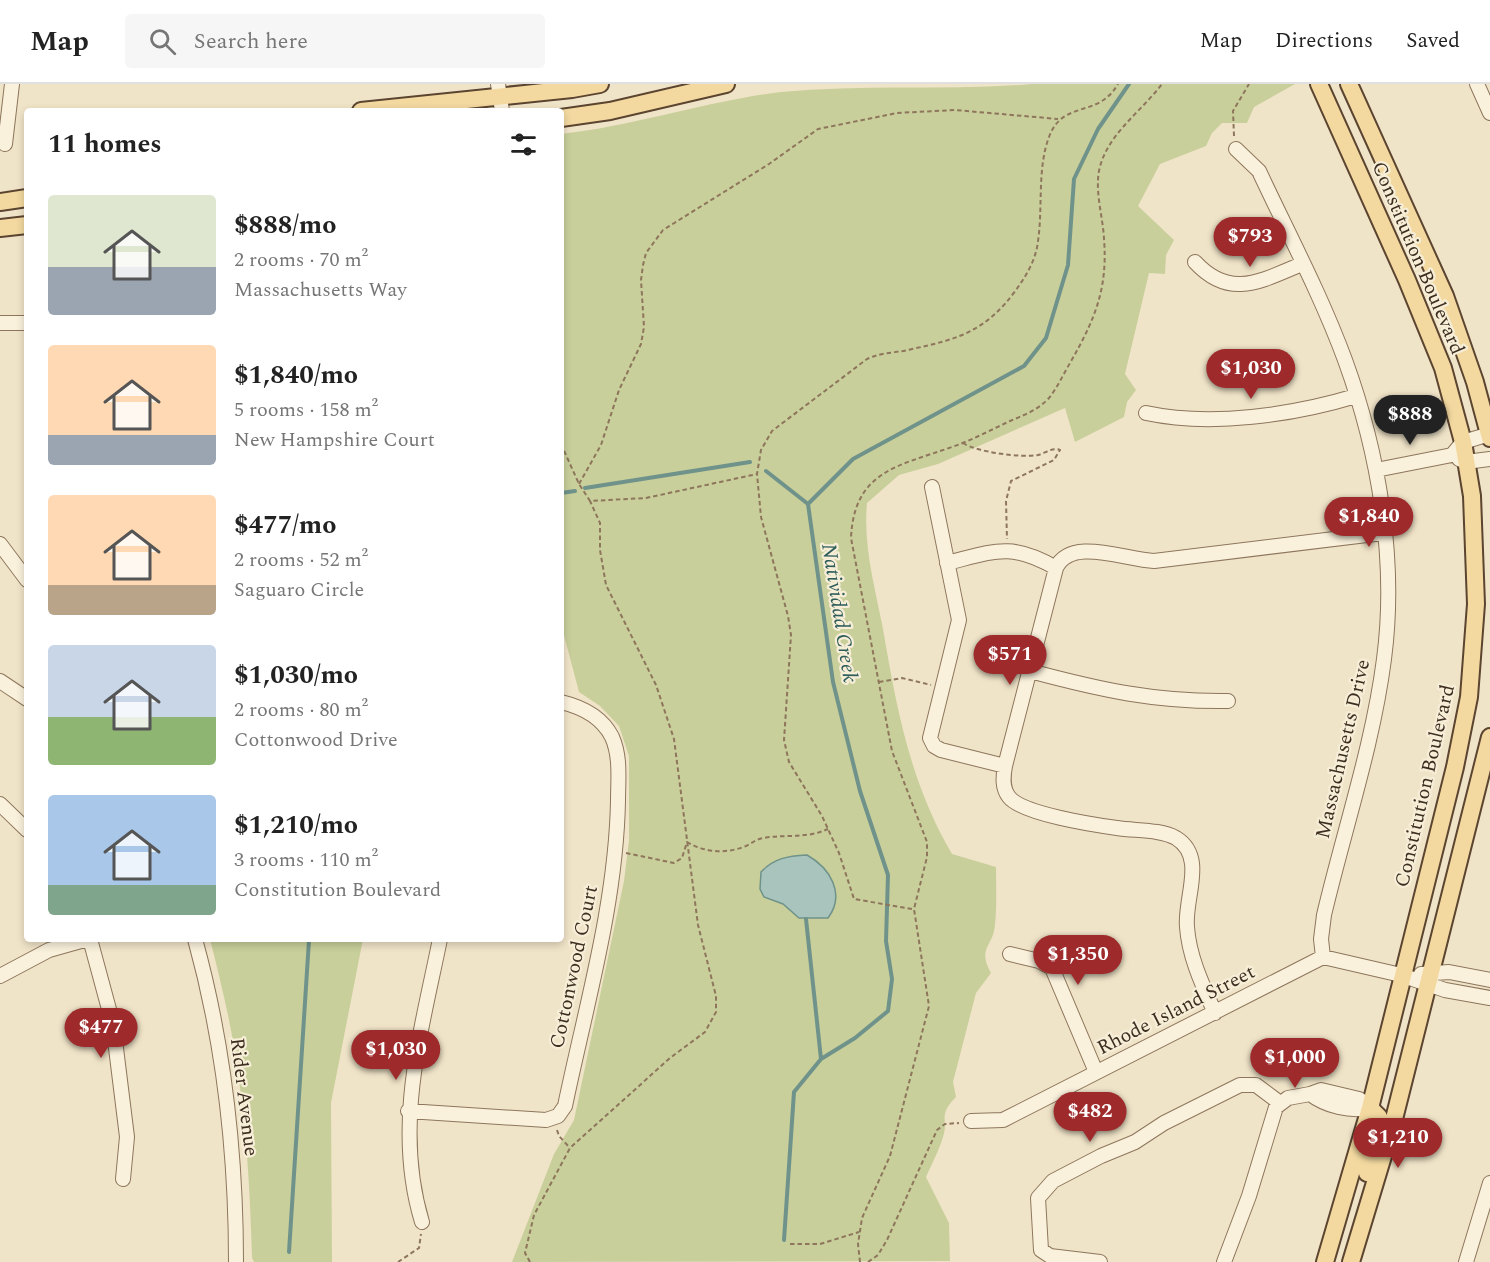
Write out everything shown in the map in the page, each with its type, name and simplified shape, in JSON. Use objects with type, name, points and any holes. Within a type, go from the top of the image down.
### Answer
[{"type":"main road","points":[[391,108],[600,84]]},
{"type":"main road","points":[[564,118],[609,111],[726,84]]},
{"type":"main road","name":"Constitution Boulevard","points":[[1319,84],[1443,368],[1463,442],[1459,459],[1472,496],[1476,604],[1470,686],[1455,767],[1401,975],[1370,1108],[1325,1262]]},
{"type":"main road","name":"Constitution Boulevard","points":[[1350,84],[1445,296],[1490,435]]},
{"type":"main road","points":[[0,202],[24,198]]},
{"type":"main road","points":[[0,228],[24,225]]},
{"type":"main road","points":[[1350,1262],[1370,1206],[1490,737]]},
{"type":"main road","points":[[1370,1108],[1379,1116],[1380,1124],[1364,1184],[1370,1206]]},
{"type":"street","points":[[5,144],[12,84]]},
{"type":"street","points":[[1477,84],[1490,113]]},
{"type":"street","name":"Massachusetts Drive","points":[[1236,149],[1259,171],[1341,350],[1376,470],[1383,533],[1388,603],[1384,657],[1374,716],[1324,915],[1321,939],[1323,957]]},
{"type":"street","points":[[1195,262],[1215,279],[1239,286],[1259,281],[1302,264]]},
{"type":"street","points":[[0,323],[24,323]]},
{"type":"street","points":[[1146,413],[1179,420],[1230,419],[1334,402],[1356,396]]},
{"type":"street","points":[[1463,442],[1490,435]]},
{"type":"street","points":[[1376,470],[1459,459],[1490,459]]},
{"type":"street","points":[[932,487],[959,620],[930,733],[934,746],[941,750],[1005,766]]},
{"type":"street","points":[[1215,1013],[1190,948],[1186,912],[1193,867],[1192,858],[1183,844],[1170,835],[1116,828],[1018,805],[1005,789],[1005,766],[1056,568],[1066,555],[1077,551],[1090,550],[1123,558],[1154,561],[1383,533]]},
{"type":"street","points":[[0,544],[24,576]]},
{"type":"street","points":[[948,563],[1007,550],[1025,553],[1056,568]]},
{"type":"street","points":[[1030,671],[1123,695],[1164,700],[1228,701]]},
{"type":"street","points":[[0,681],[24,697]]},
{"type":"street","name":"Cottonwood Court","points":[[553,1119],[565,1106],[609,901],[616,850],[618,775],[614,744],[604,725],[592,715],[564,703]]},
{"type":"street","points":[[0,804],[24,827]]},
{"type":"street","points":[[0,976],[49,950],[78,942]]},
{"type":"street","points":[[90,942],[113,1024],[127,1137],[123,1179]]},
{"type":"street","name":"Rider Avenue","points":[[196,942],[211,1004],[225,1090],[233,1163],[236,1262]]},
{"type":"street","points":[[423,1222],[410,1170],[408,1111],[439,942]]},
{"type":"street","points":[[1010,954],[1039,961],[1052,968],[1096,1072]]},
{"type":"street","points":[[1323,957],[1429,979],[1445,990],[1490,998]]},
{"type":"street","name":"Rhode Island Street","points":[[971,1121],[1003,1120],[1323,957]]},
{"type":"street","points":[[1429,979],[1449,972],[1490,980]]},
{"type":"street","points":[[1100,1262],[1050,1256],[1041,1250],[1038,1198],[1047,1185],[1101,1155],[1135,1142],[1164,1123],[1240,1085],[1256,1084],[1280,1103]]},
{"type":"street","points":[[1224,1262],[1249,1196],[1273,1113],[1280,1103],[1293,1096],[1321,1090],[1359,1099],[1370,1108]]},
{"type":"street","points":[[408,1111],[553,1119]]},
{"type":"street","points":[[1466,1262],[1490,1183]]},
{"type":"path","points":[[914,909],[864,903],[854,899],[850,894],[839,853],[828,829],[789,762],[784,740],[791,635],[762,517],[757,474],[761,450],[772,431],[867,359],[978,329],[1005,305],[1033,262],[1038,240],[1049,137],[1060,120],[1068,113],[1104,102],[1118,84]]},
{"type":"path","points":[[1236,149],[1233,111],[1249,84]]},
{"type":"path","points":[[579,484],[601,445],[619,390],[641,344],[644,327],[641,280],[643,265],[646,253],[663,230],[769,164],[818,129],[897,113],[943,111],[1060,120]]},
{"type":"path","points":[[963,443],[975,448],[1020,456],[1038,455],[1054,448],[1060,450],[1054,460],[1011,481],[1006,501],[1007,550]]},
{"type":"path","points":[[530,1262],[525,1253],[534,1215],[570,1148],[670,1058],[705,1032],[713,1023],[716,1012],[716,996],[698,925],[674,739],[656,685],[606,585],[600,550],[600,523],[564,451]]},
{"type":"path","points":[[590,501],[646,498],[757,474]]},
{"type":"path","points":[[879,682],[902,678],[942,688]]},
{"type":"path","points":[[687,842],[699,849],[723,851],[744,847],[761,838],[813,836],[828,829]]},
{"type":"path","points":[[616,850],[674,863],[682,858],[687,842]]},
{"type":"path","points":[[553,1119],[559,1136],[570,1148]]},
{"type":"path","points":[[868,1262],[878,1255],[886,1240],[937,1130],[945,1124],[971,1121]]},
{"type":"path","points":[[398,1262],[419,1248],[423,1222]]},
{"type":"path","points":[[790,1244],[820,1244],[859,1232]]},
{"type":"green space","points":[[1295,84],[1254,107],[1247,123],[1222,123],[1212,133],[1206,146],[1160,164],[1138,206],[1174,240],[1166,255],[1165,274],[1149,273],[1125,374],[1136,390],[1127,402],[1124,417],[1075,442],[1065,408],[938,464],[899,475],[867,503],[870,567],[900,717],[915,773],[925,800],[952,854],[996,867],[995,925],[985,958],[991,973],[976,993],[953,1082],[956,1097],[945,1113],[945,1131],[926,1177],[949,1223],[950,1261],[512,1262],[554,1154],[574,1120],[624,881],[629,840],[629,756],[619,726],[600,706],[579,692],[564,635],[564,134],[781,92],[844,88]]},
{"type":"green space","points":[[211,942],[362,942],[331,1103],[332,1262],[254,1262],[252,1258],[242,1100]]},
{"type":"water","points":[[807,855],[823,867],[833,882],[836,900],[828,918],[799,918],[783,904],[764,897],[760,889],[761,872],[771,864],[788,857]]},
{"type":"waterway","name":"Natividad Creek","points":[[808,504],[853,459],[1024,366],[1046,338],[1068,265],[1074,179],[1098,129],[1129,84]]},
{"type":"waterway","points":[[585,488],[750,462]]},
{"type":"waterway","points":[[766,471],[808,504]]},
{"type":"waterway","points":[[564,493],[575,491]]},
{"type":"waterway","name":"Natividad Creek","points":[[784,1240],[794,1092],[821,1059],[855,1038],[888,1011],[892,979],[886,941],[888,875],[860,791],[833,682],[808,504]]},
{"type":"waterway","points":[[806,919],[821,1059]]},
{"type":"waterway","points":[[289,1252],[309,942]]}]
